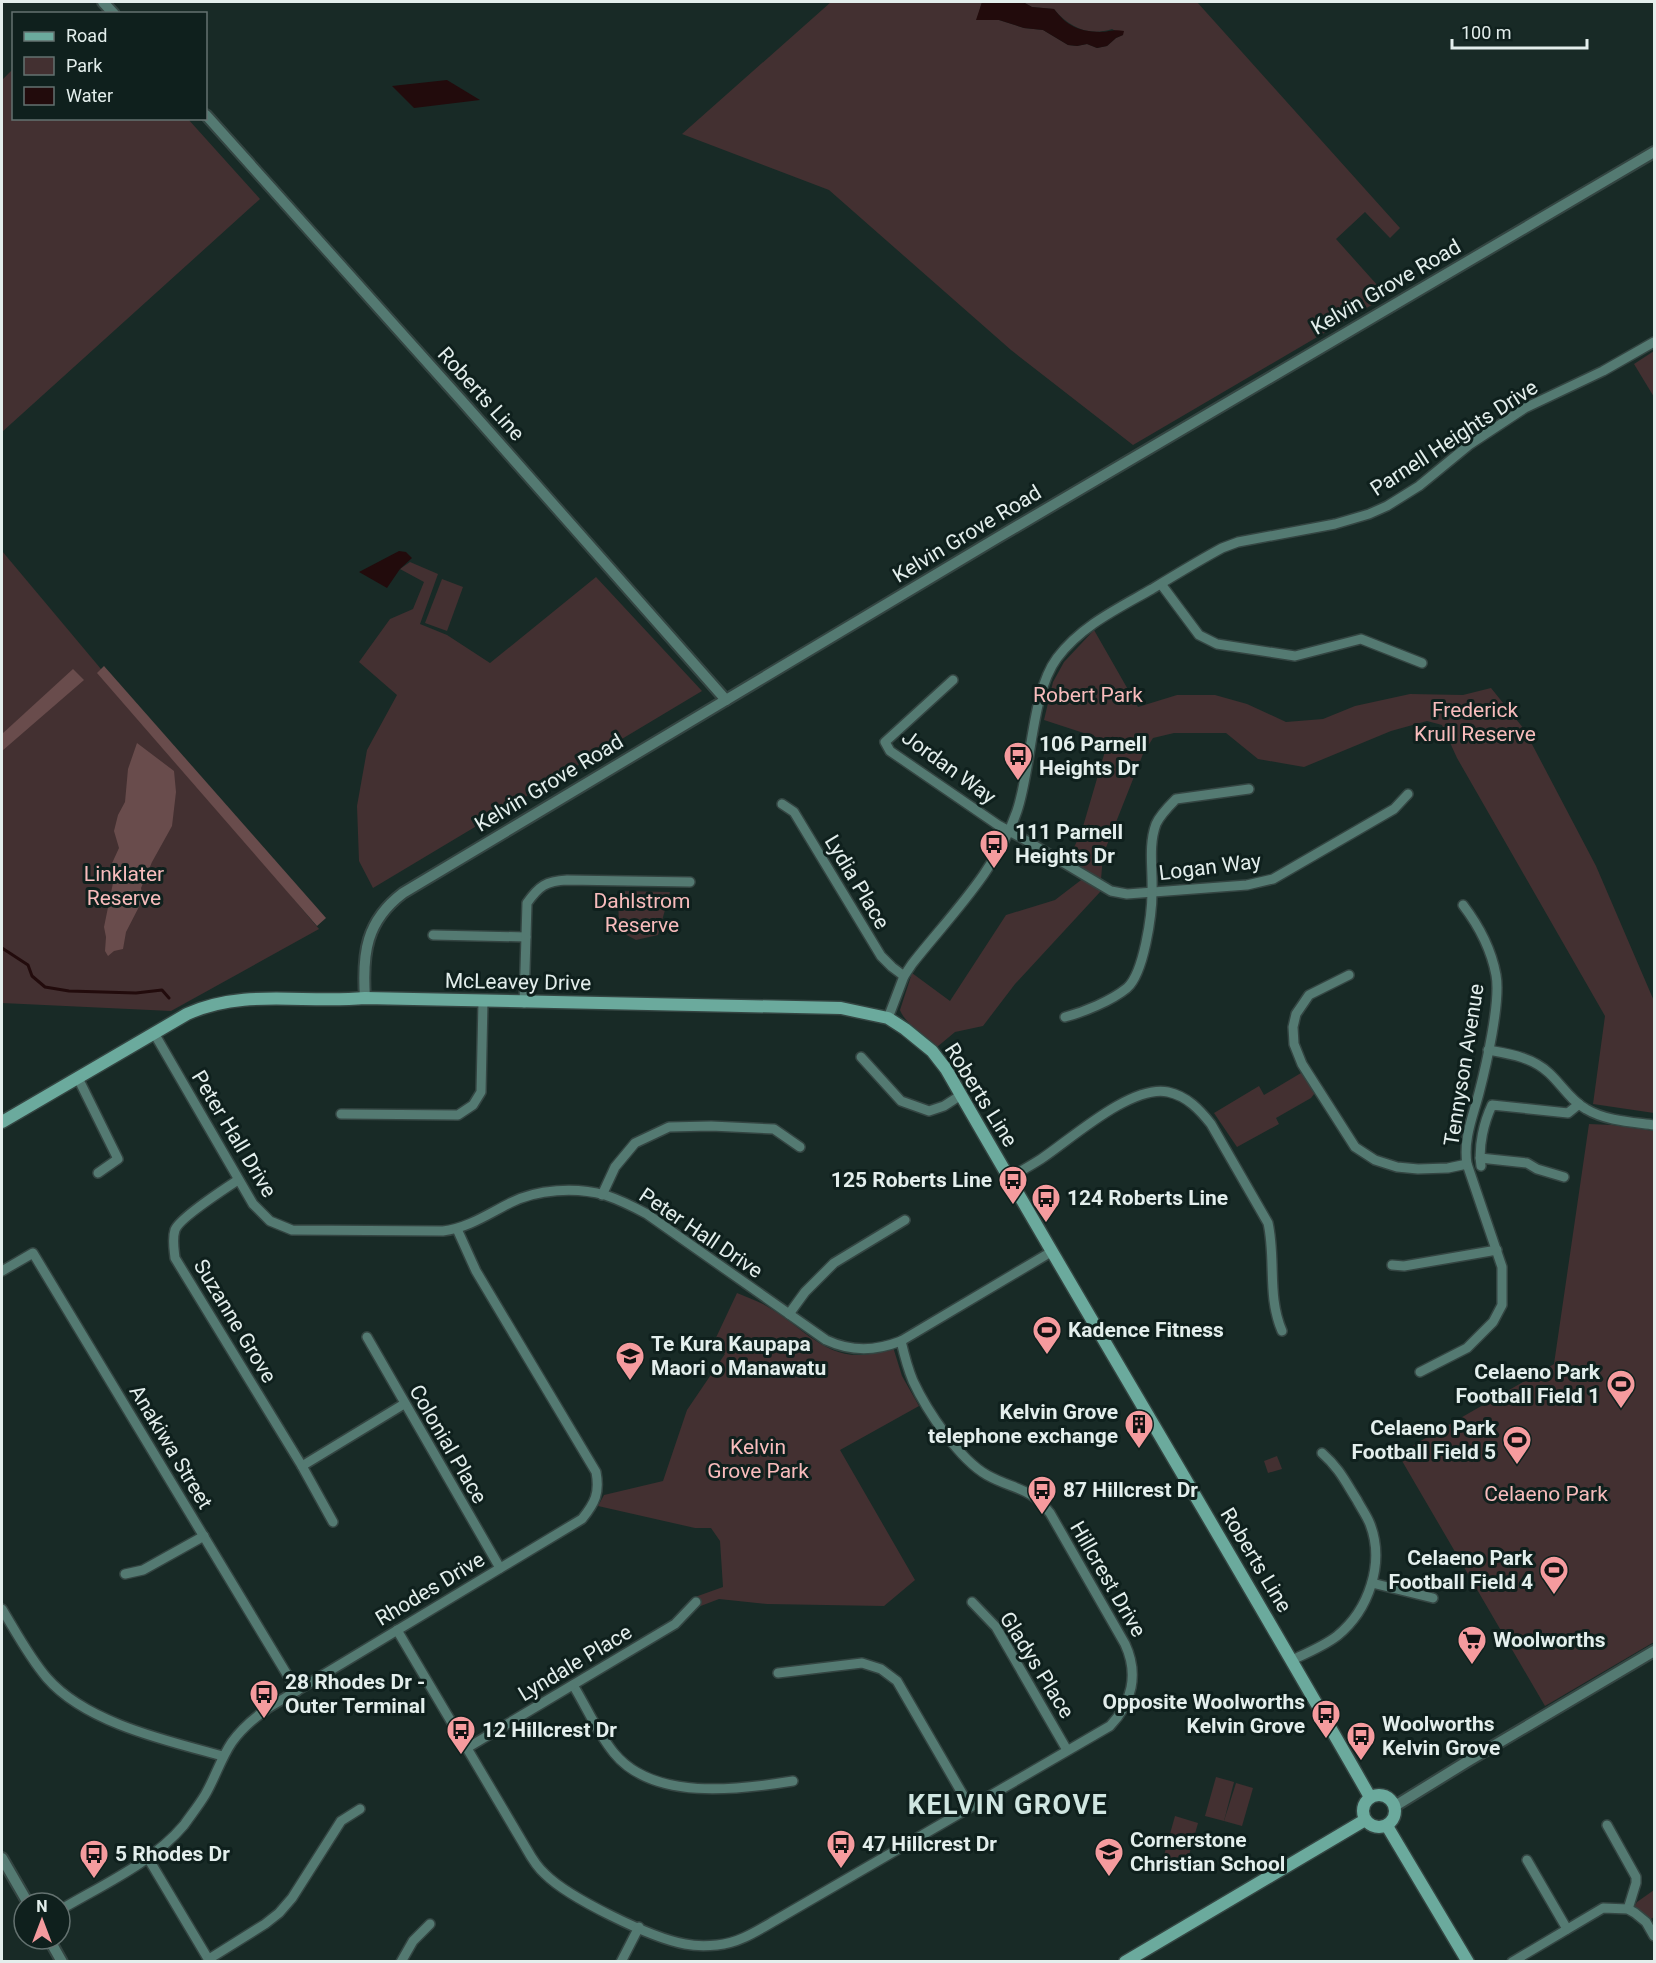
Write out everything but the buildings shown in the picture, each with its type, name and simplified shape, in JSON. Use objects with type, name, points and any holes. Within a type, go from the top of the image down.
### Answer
[{"type":"main road","name":"McLeavey Drive","points":[[154,1033],[200,1008],[252,998],[807,1006],[842,1008],[888,1018]]},
{"type":"main road","name":"Roberts Line","points":[[888,1018],[932,1051],[946,1069],[1370,1797]]},
{"type":"main road","points":[[2,1122],[154,1033]]},
{"type":"main road","points":[[1380,1794],[1393,1802],[1394,1818],[1387,1826],[1373,1826],[1365,1820],[1364,1805],[1370,1797],[1380,1794]]},
{"type":"main road","points":[[1125,1962],[1365,1820]]},
{"type":"main road","points":[[1387,1826],[1468,1962]]},
{"type":"street","name":"Roberts Line","points":[[207,117],[462,400],[726,700]]},
{"type":"street","name":"Kelvin Grove Road","points":[[364,998],[366,952],[376,921],[386,906],[403,892],[1017,526],[1654,152]]},
{"type":"street","name":"Parnell Heights Drive","points":[[888,1018],[904,976],[975,886],[1009,831],[1023,794],[1046,678],[1055,661],[1068,645],[1090,625],[1193,564],[1238,542],[1335,524],[1387,506],[1419,486],[1469,445],[1525,408],[1603,371],[1654,342]]},
{"type":"street","points":[[1161,584],[1199,635],[1217,644],[1295,656],[1361,639],[1422,663]]},
{"type":"street","name":"Jordan Way","points":[[953,680],[885,742],[890,751],[1009,831]]},
{"type":"street","points":[[1065,1017],[1086,1012],[1128,987],[1136,973],[1143,956],[1152,892],[1152,838],[1157,821],[1176,799],[1249,789]]},
{"type":"street","name":"Logan Way","points":[[1009,831],[1111,891],[1127,894],[1247,885],[1273,879],[1394,809],[1408,794]]},
{"type":"street","name":"Lydia Place","points":[[782,804],[794,812],[881,956],[904,976]]},
{"type":"street","points":[[524,1003],[527,903],[536,890],[551,881],[690,882]]},
{"type":"street","name":"Tennyson Avenue","points":[[1420,1372],[1467,1348],[1493,1322],[1502,1305],[1502,1267],[1467,1164],[1466,1147],[1488,1050],[1497,977],[1488,945],[1477,923],[1463,905]]},
{"type":"street","points":[[434,935],[526,937]]},
{"type":"street","points":[[1349,975],[1309,996],[1296,1014],[1293,1027],[1294,1044],[1302,1064],[1355,1147],[1375,1160],[1397,1167],[1418,1169],[1448,1168],[1467,1164]]},
{"type":"street","points":[[341,1114],[448,1116],[466,1111],[478,1099],[481,1092],[483,1001]]},
{"type":"street","name":"Peter Hall Drive","points":[[154,1033],[238,1180],[261,1214],[278,1226],[292,1230],[419,1232],[457,1229],[512,1201],[535,1194],[563,1191],[602,1195],[629,1204],[647,1214],[826,1340],[855,1350],[867,1350],[901,1341],[1051,1252]]},
{"type":"street","points":[[1488,1050],[1523,1057],[1538,1064],[1579,1104],[1598,1115],[1654,1125]]},
{"type":"street","points":[[861,1057],[901,1101],[929,1111],[944,1106],[961,1095]]},
{"type":"street","points":[[78,1078],[118,1159],[98,1173]]},
{"type":"street","points":[[1009,1178],[1041,1159],[1077,1131],[1133,1098],[1166,1091],[1183,1097],[1211,1124],[1268,1222],[1272,1238],[1274,1306],[1282,1331]]},
{"type":"street","points":[[1564,1177],[1537,1169],[1527,1163],[1480,1162],[1486,1118],[1492,1105],[1568,1113],[1579,1104]]},
{"type":"street","points":[[602,1195],[615,1167],[635,1143],[669,1127],[711,1126],[774,1130],[800,1147]]},
{"type":"street","name":"Suzanne Grove","points":[[238,1180],[176,1227],[173,1242],[176,1258],[302,1466],[333,1522]]},
{"type":"street","points":[[789,1314],[805,1292],[834,1263],[905,1220]]},
{"type":"street","name":"Rhodes Drive","points":[[72,1903],[148,1858],[167,1842],[195,1810],[223,1756],[252,1719],[582,1519],[596,1500],[598,1484],[596,1472],[476,1270],[457,1229]]},
{"type":"street","points":[[1392,1265],[1404,1266],[1497,1250]]},
{"type":"street","name":"Anakiwa Street","points":[[2,1271],[33,1253],[297,1691]]},
{"type":"street","name":"Colonial Place","points":[[367,1337],[500,1568]]},
{"type":"street","name":"Hillcrest Drive","points":[[397,1630],[526,1848],[544,1873],[571,1894],[666,1939],[684,1944],[719,1945],[743,1938],[1110,1726],[1126,1704],[1132,1684],[1130,1653],[1050,1513],[1034,1495],[981,1472],[964,1458],[919,1392],[909,1371],[901,1341]]},
{"type":"street","points":[[302,1466],[404,1404]]},
{"type":"street","points":[[1292,1660],[1337,1636],[1356,1615],[1376,1570],[1376,1549],[1370,1525],[1337,1466],[1322,1453]]},
{"type":"street","points":[[125,1574],[144,1570],[204,1536]]},
{"type":"street","points":[[1372,1583],[1433,1598]]},
{"type":"street","name":"Lyndale Place","points":[[467,1748],[675,1624],[696,1602]]},
{"type":"street","name":"Gladys Place","points":[[972,1602],[996,1627],[1067,1750]]},
{"type":"street","points":[[2,1608],[31,1657],[49,1680],[68,1697],[106,1721],[223,1756]]},
{"type":"street","points":[[1395,1806],[1654,1651]]},
{"type":"street","points":[[778,1673],[862,1663],[881,1669],[897,1682],[969,1808]]},
{"type":"street","points":[[573,1685],[614,1753],[639,1774],[675,1787],[704,1788],[771,1784],[793,1780]]},
{"type":"street","points":[[148,1858],[210,1960],[279,1913],[292,1898],[341,1821],[360,1809]]},
{"type":"street","points":[[1606,1825],[1636,1877],[1628,1909]]},
{"type":"street","points":[[2,1858],[21,1891]]},
{"type":"street","points":[[1527,1860],[1567,1929]]},
{"type":"street","points":[[1512,1962],[1604,1908],[1628,1909],[1646,1922],[1654,1936]]},
{"type":"street","points":[[401,1962],[412,1941],[430,1924]]},
{"type":"street","points":[[621,1962],[639,1927]]},
{"type":"green space","points":[[831,2],[982,2],[977,20],[999,20],[1024,28],[1043,30],[1068,45],[1087,44],[1097,48],[1107,46],[1123,35],[1112,29],[1096,32],[1080,29],[1066,21],[1054,9],[1032,7],[1023,2],[1197,2],[1400,228],[1390,238],[1365,212],[1336,239],[1387,296],[1133,445],[1011,350],[829,190],[682,134]]},
{"type":"green space","points":[[12,70],[12,120],[189,120],[260,199],[2,432],[2,80]]},
{"type":"green space","points":[[1654,351],[1654,397],[1634,364]]},
{"type":"green space","name":"Linklater Reserve","points":[[2,551],[319,929],[171,1011],[2,1003]]},
{"type":"green space","points":[[410,562],[438,574],[420,624],[447,635],[490,663],[596,577],[702,691],[373,888],[359,861],[357,806],[367,750],[397,695],[359,662],[390,619],[413,609],[424,582],[400,569]]},
{"type":"green space","points":[[442,579],[463,587],[447,631],[425,623]]},
{"type":"green space","points":[[1094,630],[1138,707],[1177,695],[1215,695],[1247,704],[1286,722],[1323,719],[1355,706],[1410,694],[1463,695],[1491,688],[1524,729],[1596,866],[1654,1001],[1654,1113],[1593,1104],[1605,1016],[1457,758],[1442,725],[1427,721],[1391,731],[1304,767],[1258,759],[1226,733],[1174,733],[1153,738],[1143,754],[1103,855],[1100,892],[1015,984],[983,1026],[955,1032],[937,1047],[916,1030],[900,1010],[912,973],[950,1001],[1006,915],[1055,900],[1085,877],[1066,865],[1082,830],[1108,741],[1044,720],[1053,682],[1064,662]]},
{"type":"green space","points":[[104,666],[326,918],[317,926],[97,673]]},
{"type":"green space","points":[[73,669],[84,680],[2,751],[2,734]]},
{"type":"green space","points":[[137,743],[174,771],[176,792],[172,826],[141,888],[143,899],[126,932],[123,949],[114,951],[108,956],[105,951],[104,927],[113,883],[108,872],[119,848],[114,831],[118,815],[125,802],[128,769]]},
{"type":"green space","name":"Dahlstrom Reserve","points":[[618,891],[670,892],[658,935],[636,940],[619,931]]},
{"type":"green space","points":[[1306,1070],[1318,1089],[1311,1098],[1276,1118],[1279,1124],[1237,1147],[1214,1113],[1259,1086],[1264,1095]]},
{"type":"green space","name":"Celaeno Park","points":[[1589,1124],[1654,1131],[1654,1642],[1545,1706],[1398,1454],[1554,1364]]},
{"type":"green space","name":"Kelvin Grove Park","points":[[737,1293],[780,1314],[809,1336],[837,1352],[854,1355],[872,1354],[893,1347],[902,1376],[919,1406],[840,1450],[915,1580],[884,1606],[767,1604],[719,1599],[698,1607],[695,1597],[723,1587],[720,1541],[711,1528],[695,1528],[598,1506],[604,1495],[663,1481],[687,1410],[725,1354],[713,1344]]},
{"type":"green space","points":[[1277,1456],[1282,1469],[1268,1473],[1264,1461]]},
{"type":"green space","points":[[1216,1777],[1234,1782],[1224,1821],[1205,1816]]},
{"type":"green space","points":[[1236,1783],[1253,1788],[1242,1826],[1224,1821]]},
{"type":"green space","points":[[1175,1816],[1198,1823],[1186,1866],[1163,1859]]},
{"type":"green space","points":[[1654,1890],[1654,1917],[1646,1922],[1632,1911],[1637,1902]]},
{"type":"water","points":[[982,2],[1023,2],[1032,7],[1054,9],[1064,20],[1079,29],[1100,32],[1124,31],[1123,35],[1107,46],[1097,48],[1087,44],[1068,45],[1043,30],[1024,28],[999,20],[976,20]]},
{"type":"water","points":[[447,80],[480,100],[414,108],[392,86]]},
{"type":"water","points":[[399,551],[406,552],[412,558],[400,569],[387,588],[359,572]]},
{"type":"waterway","points":[[2,948],[28,965],[32,976],[45,987],[69,991],[136,993],[162,990],[169,998]]},
{"type":"place","name":"106 Parnell Heights Dr","points":[[1018,782]]},
{"type":"place","name":"111 Parnell Heights Dr","points":[[994,870]]},
{"type":"place","name":"125 Roberts Line","points":[[1013,1206]]},
{"type":"place","name":"124 Roberts Line","points":[[1046,1224]]},
{"type":"place","name":"Kadence Fitness","points":[[1047,1356]]},
{"type":"place","name":"Te Kura Kaupapa Maori o Manawatu","points":[[630,1382]]},
{"type":"place","name":"Celaeno Park Football Field 1","points":[[1621,1410]]},
{"type":"place","name":"Kelvin Grove telephone exchange","points":[[1139,1450]]},
{"type":"place","name":"Celaeno Park Football Field 5","points":[[1517,1466]]},
{"type":"place","name":"87 Hillcrest Dr","points":[[1042,1516]]},
{"type":"place","name":"Celaeno Park Football Field 4","points":[[1554,1596]]},
{"type":"place","name":"Woolworths","points":[[1472,1666]]},
{"type":"place","name":"28 Rhodes Dr - Outer Terminal","points":[[264,1720]]},
{"type":"place","name":"Opposite Woolworths Kelvin Grove","points":[[1326,1740]]},
{"type":"place","name":"12 Hillcrest Dr","points":[[461,1756]]},
{"type":"place","name":"Woolworths Kelvin Grove","points":[[1361,1762]]},
{"type":"place","name":"47 Hillcrest Dr","points":[[841,1870]]},
{"type":"place","name":"Cornerstone Christian School","points":[[1109,1878]]},
{"type":"place","name":"5 Rhodes Dr","points":[[94,1880]]},
{"type":"district","name":"KELVIN GROVE","points":[[1008,1805]]},
{"type":"park label","name":"Robert Park","points":[[1088,695]]},
{"type":"park label","name":"Frederick Krull Reserve","points":[[1475,722]]}]
